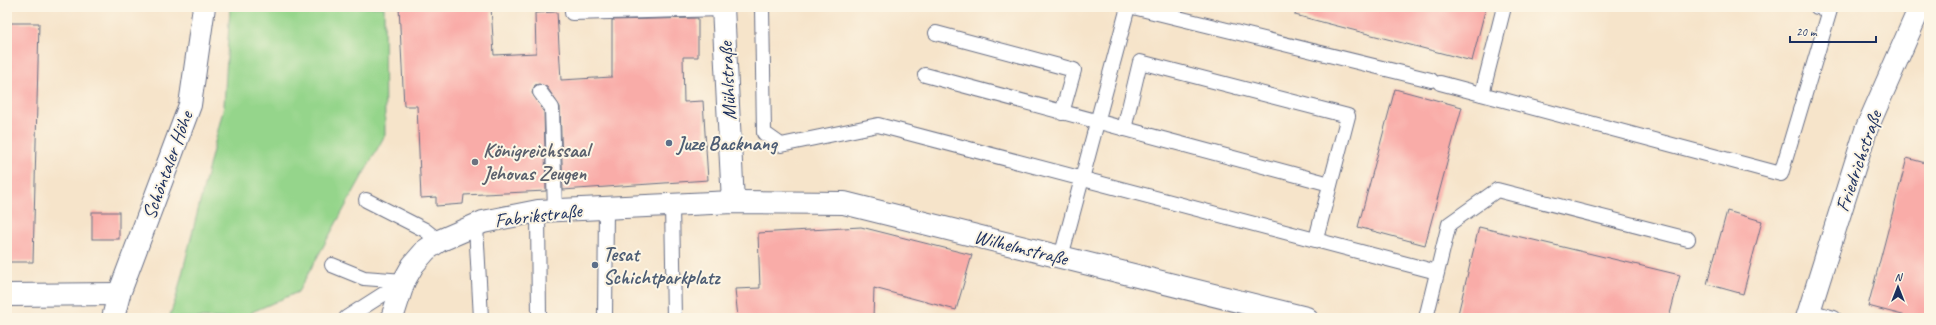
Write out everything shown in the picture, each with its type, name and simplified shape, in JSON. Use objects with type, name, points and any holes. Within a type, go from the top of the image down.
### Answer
[{"type":"street","name":"Schöntaler Höhe","points":[[114,318],[119,294],[190,105],[204,7]]},
{"type":"street","name":"Friedrichstraße","points":[[1808,315],[1866,130],[1920,7]]},
{"type":"street","name":"Mühlstraße","points":[[723,8],[733,202]]},
{"type":"street","name":"Fabrikstraße","points":[[392,318],[404,281],[413,265],[426,250],[439,240],[483,222],[547,211],[733,202]]},
{"type":"street","name":"Wilhelmstraße","points":[[733,202],[844,203],[1306,318]]},
{"type":"street","points":[[7,295],[119,294]]},
{"type":"lane","points":[[572,7],[572,13],[723,8]]},
{"type":"lane","points":[[762,7],[764,133],[782,145],[878,125],[1437,272]]},
{"type":"lane","points":[[1061,257],[1128,7]]},
{"type":"lane","points":[[1133,7],[1436,81],[1781,174],[1830,10],[1817,7]]},
{"type":"lane","points":[[1482,94],[1504,7]]},
{"type":"lane","points":[[936,33],[1074,70],[1062,112]]},
{"type":"lane","points":[[1124,129],[1140,62],[1348,116],[1316,239]]},
{"type":"lane","points":[[925,75],[1330,184]]},
{"type":"lane","points":[[539,318],[547,211],[552,108],[540,92]]},
{"type":"lane","points":[[1426,318],[1450,224],[1497,190],[1688,239]]},
{"type":"lane","points":[[366,200],[425,230],[439,240]]},
{"type":"lane","points":[[672,205],[674,318]]},
{"type":"lane","points":[[605,318],[606,208]]},
{"type":"lane","points":[[476,226],[481,318]]},
{"type":"lane","points":[[332,265],[364,278],[404,281]]},
{"type":"lane","points":[[346,318],[404,281]]},
{"type":"lane","points":[[1808,315],[1834,318]]},
{"type":"green space","points":[[230,7],[384,7],[385,135],[298,292],[252,312],[250,318],[169,318],[176,298],[224,106]]},
{"type":"building","points":[[399,7],[491,7],[494,55],[536,53],[535,13],[557,12],[561,80],[612,77],[612,20],[698,18],[698,57],[683,57],[684,102],[703,101],[708,180],[563,190],[560,107],[547,87],[539,84],[535,85],[532,93],[544,111],[546,191],[464,195],[463,204],[436,206],[436,197],[421,198],[417,106],[404,106]]},
{"type":"building","points":[[1296,7],[1486,7],[1472,61],[1295,15]]},
{"type":"building","points":[[7,23],[39,23],[33,262],[7,262]]},
{"type":"building","points":[[1395,89],[1462,107],[1425,245],[1358,227]]},
{"type":"building","points":[[1907,158],[1929,164],[1929,318],[1914,318],[1868,306]]},
{"type":"building","points":[[1727,211],[1762,221],[1743,294],[1707,284]]},
{"type":"building","points":[[92,212],[119,212],[119,239],[92,239]]},
{"type":"building","points":[[861,227],[972,255],[956,310],[874,288],[873,318],[738,318],[735,289],[760,288],[758,233]]},
{"type":"building","points":[[1479,227],[1680,275],[1669,318],[1457,318]]},
{"type":"place","name":"Juze Backnang","points":[[669,143]]},
{"type":"place","name":"Königreichssaal Jehovas Zeugen","points":[[475,162]]},
{"type":"place","name":"Tesat Schichtparkplatz","points":[[595,265]]}]
